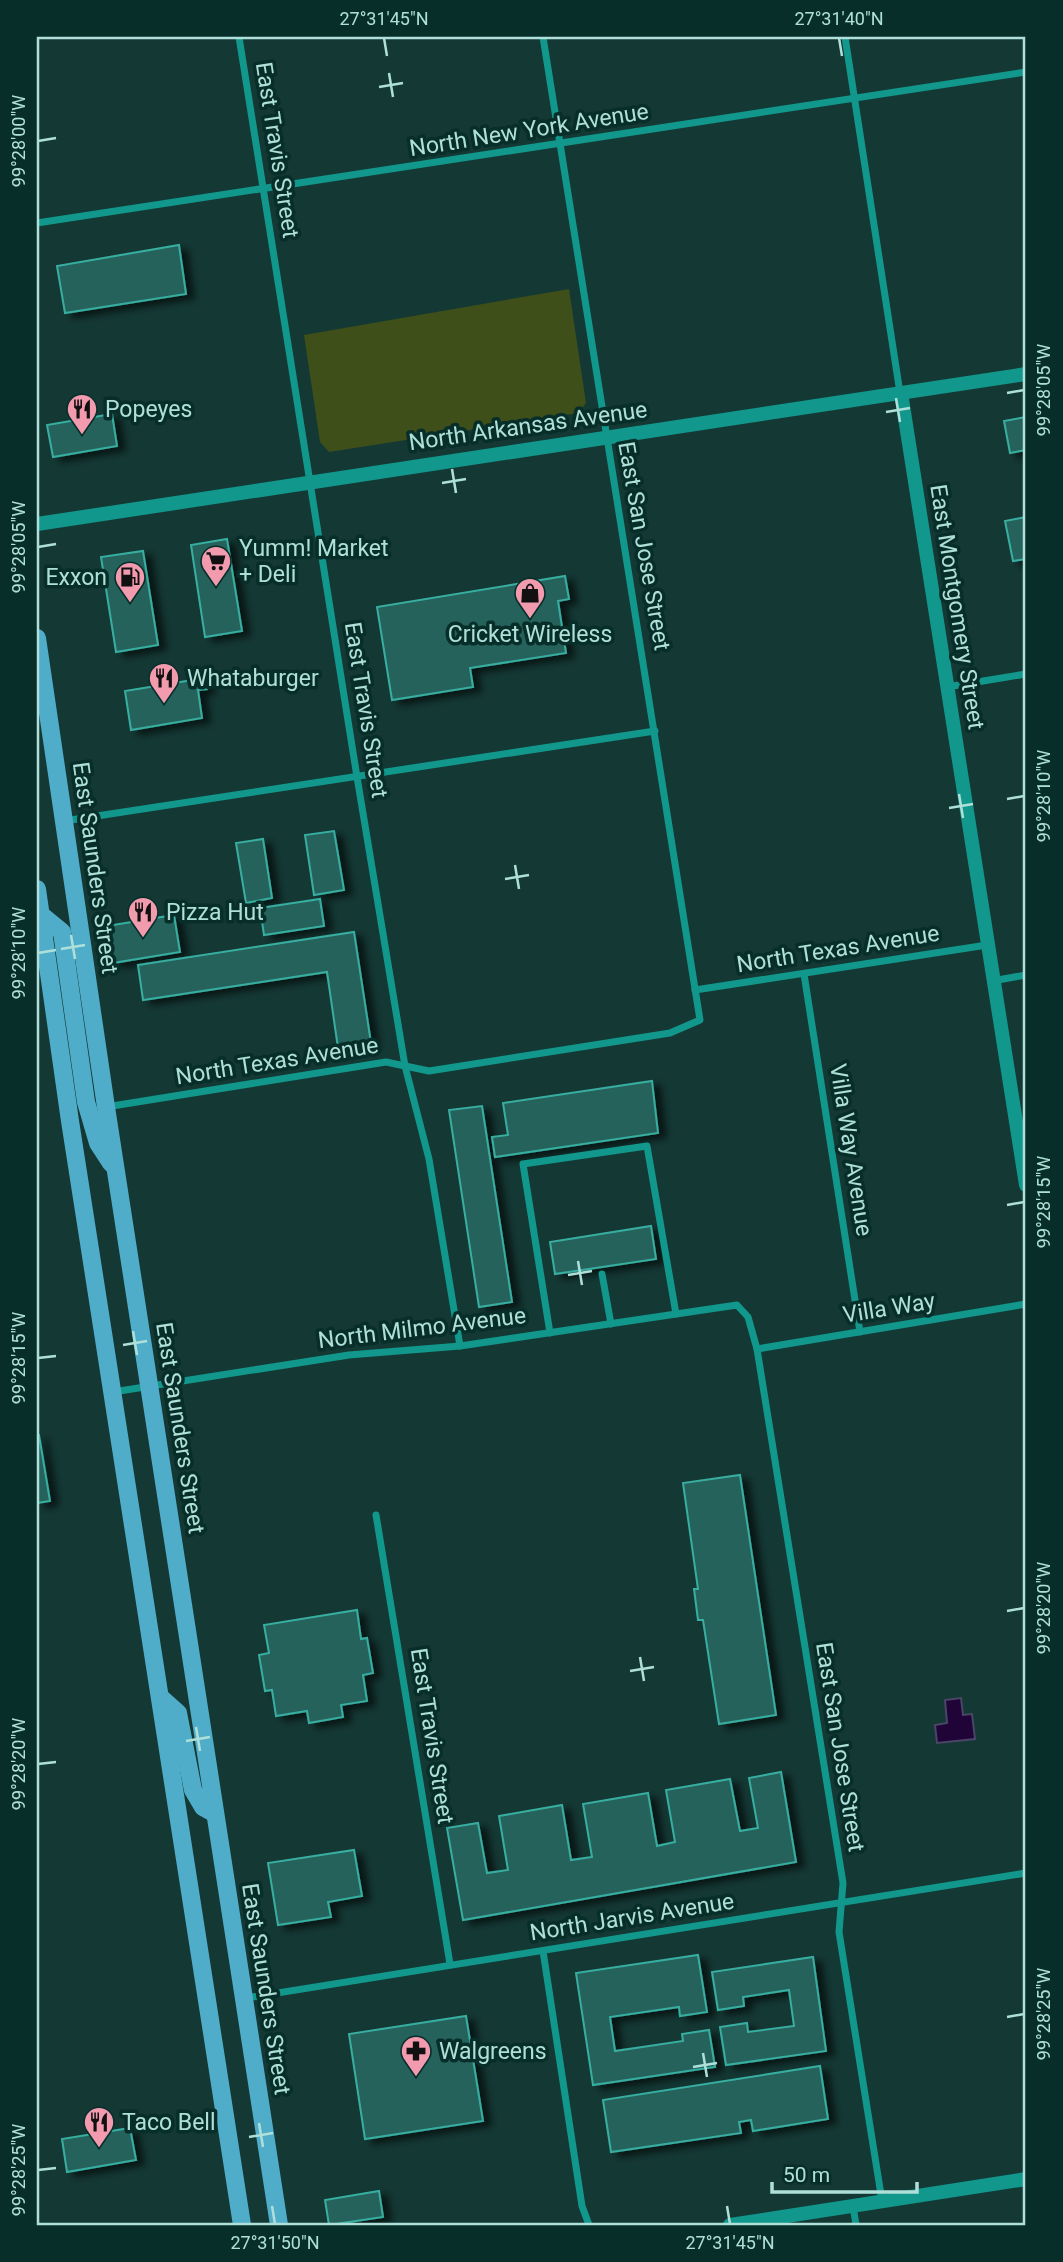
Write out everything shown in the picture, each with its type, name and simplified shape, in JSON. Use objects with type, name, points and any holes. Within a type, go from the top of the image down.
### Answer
[{"type":"main road","name":"North Arkansas Avenue","points":[[37,524],[1026,374]]},
{"type":"main road","name":"East Montgomery Street","points":[[901,394],[1026,1185]]},
{"type":"main road","name":"East Saunders Street","points":[[37,638],[115,1169],[279,2225]]},
{"type":"main road","points":[[37,889],[242,2225]]},
{"type":"main road","points":[[40,914],[62,932],[86,1102],[98,1143],[115,1169]]},
{"type":"main road","points":[[160,1697],[178,1713],[193,1790],[203,1807],[214,1813]]},
{"type":"main road","points":[[730,2225],[1026,2179]]},
{"type":"street","name":"East Travis Street","points":[[239,37],[405,1066],[429,1159],[460,1346]]},
{"type":"street","name":"East San Jose Street","points":[[543,37],[700,1020]]},
{"type":"street","name":"East Montgomery Street","points":[[845,37],[901,394]]},
{"type":"street","name":"North New York Avenue","points":[[37,223],[1026,72]]},
{"type":"street","points":[[946,687],[1026,674]]},
{"type":"street","points":[[63,821],[655,731]]},
{"type":"street","name":"North Texas Avenue","points":[[695,990],[987,944]]},
{"type":"street","name":"Villa Way Avenue","points":[[804,974],[860,1332]]},
{"type":"street","points":[[992,981],[1026,975]]},
{"type":"street","name":"North Texas Avenue","points":[[106,1107],[386,1062],[429,1071],[670,1033],[700,1020]]},
{"type":"street","points":[[550,1333],[523,1164],[647,1146],[676,1314]]},
{"type":"street","points":[[602,1274],[611,1324]]},
{"type":"street","name":"Villa Way","points":[[757,1349],[1026,1304]]},
{"type":"street","name":"East San Jose Street","points":[[737,1305],[748,1317],[757,1349],[843,1883],[839,1932],[882,2201]]},
{"type":"street","name":"North Milmo Avenue","points":[[113,1392],[349,1354],[460,1346],[737,1305]]},
{"type":"street","name":"East Travis Street","points":[[376,1515],[450,1964]]},
{"type":"street","name":"North Jarvis Avenue","points":[[243,1998],[1026,1873]]},
{"type":"street","points":[[543,1951],[582,2206],[589,2225]]},
{"type":"street","points":[[853,2206],[856,2225]]},
{"type":"green space","points":[[569,289],[586,403],[578,413],[329,452],[320,442],[304,335]]},
{"type":"shaded area","points":[[961,1698],[963,1715],[972,1714],[975,1739],[937,1743],[935,1725],[947,1723],[945,1700]]},
{"type":"building","points":[[179,245],[186,294],[65,313],[57,266]]},
{"type":"building","name":"Popeyes","points":[[112,414],[117,446],[53,457],[47,425]]},
{"type":"building","points":[[1026,417],[1026,450],[1010,453],[1004,421]]},
{"type":"building","points":[[1026,517],[1026,559],[1013,561],[1005,521]]},
{"type":"building","name":"Yumm! Market + Deli","points":[[227,539],[242,631],[205,637],[191,545]]},
{"type":"building","name":"Exxon","points":[[143,551],[158,645],[116,652],[101,557]]},
{"type":"building","points":[[565,576],[569,599],[558,601],[566,653],[470,668],[473,687],[392,700],[377,607]]},
{"type":"building","name":"Whataburger","points":[[205,678],[207,689],[198,690],[202,718],[131,730],[125,691]]},
{"type":"building","points":[[334,831],[344,890],[314,895],[305,835]]},
{"type":"building","points":[[263,839],[272,898],[246,903],[236,843]]},
{"type":"building","points":[[320,899],[324,926],[264,935],[260,908]]},
{"type":"building","name":"Pizza Hut","points":[[174,915],[180,952],[113,963],[107,926]]},
{"type":"building","points":[[354,932],[371,1043],[338,1048],[327,972],[143,1000],[138,965]]},
{"type":"building","points":[[652,1081],[658,1133],[495,1157],[492,1137],[508,1135],[503,1103]]},
{"type":"building","points":[[482,1106],[512,1302],[479,1307],[449,1110]]},
{"type":"building","points":[[651,1226],[656,1259],[555,1274],[550,1242]]},
{"type":"building","points":[[37,1435],[50,1501],[37,1503]]},
{"type":"building","points":[[740,1475],[776,1715],[719,1724],[703,1620],[698,1620],[694,1589],[698,1589],[683,1483]]},
{"type":"building","points":[[357,1610],[361,1639],[367,1638],[373,1673],[363,1675],[367,1701],[341,1705],[343,1717],[309,1723],[307,1711],[276,1716],[272,1690],[265,1691],[259,1655],[269,1653],[264,1625]]},
{"type":"building","points":[[781,1772],[796,1862],[463,1920],[447,1828],[478,1823],[487,1873],[508,1870],[499,1816],[562,1805],[571,1860],[592,1857],[583,1804],[648,1793],[657,1846],[675,1842],[666,1790],[730,1779],[740,1831],[758,1828],[749,1778]]},
{"type":"building","points":[[354,1850],[362,1896],[328,1902],[331,1917],[278,1925],[268,1863]]},
{"type":"building","points":[[698,1955],[707,2012],[680,2016],[679,2007],[610,2017],[615,2051],[683,2041],[682,2034],[709,2030],[715,2067],[593,2085],[576,1973]]},
{"type":"building","points":[[813,1957],[826,2051],[726,2065],[720,2027],[747,2023],[748,2032],[794,2026],[789,1990],[743,1997],[744,2006],[718,2010],[712,1972]]},
{"type":"building","name":"Walgreens","points":[[466,2016],[483,2121],[365,2139],[349,2034]]},
{"type":"building","points":[[820,2066],[828,2119],[753,2131],[751,2120],[739,2122],[741,2133],[611,2152],[603,2100]]},
{"type":"building","name":"Taco Bell","points":[[130,2128],[136,2160],[67,2172],[62,2139]]},
{"type":"building","points":[[379,2191],[383,2217],[329,2225],[325,2200]]},
{"type":"place","name":"Popeyes","points":[[82,436]]},
{"type":"place","name":"Yumm! Market + Deli","points":[[216,588]]},
{"type":"place","name":"Exxon","points":[[130,604]]},
{"type":"place","name":"Cricket Wireless","points":[[530,620]]},
{"type":"place","name":"Whataburger","points":[[164,705]]},
{"type":"place","name":"Pizza Hut","points":[[143,939]]},
{"type":"place","name":"Walgreens","points":[[416,2078]]},
{"type":"place","name":"Taco Bell","points":[[99,2149]]}]
